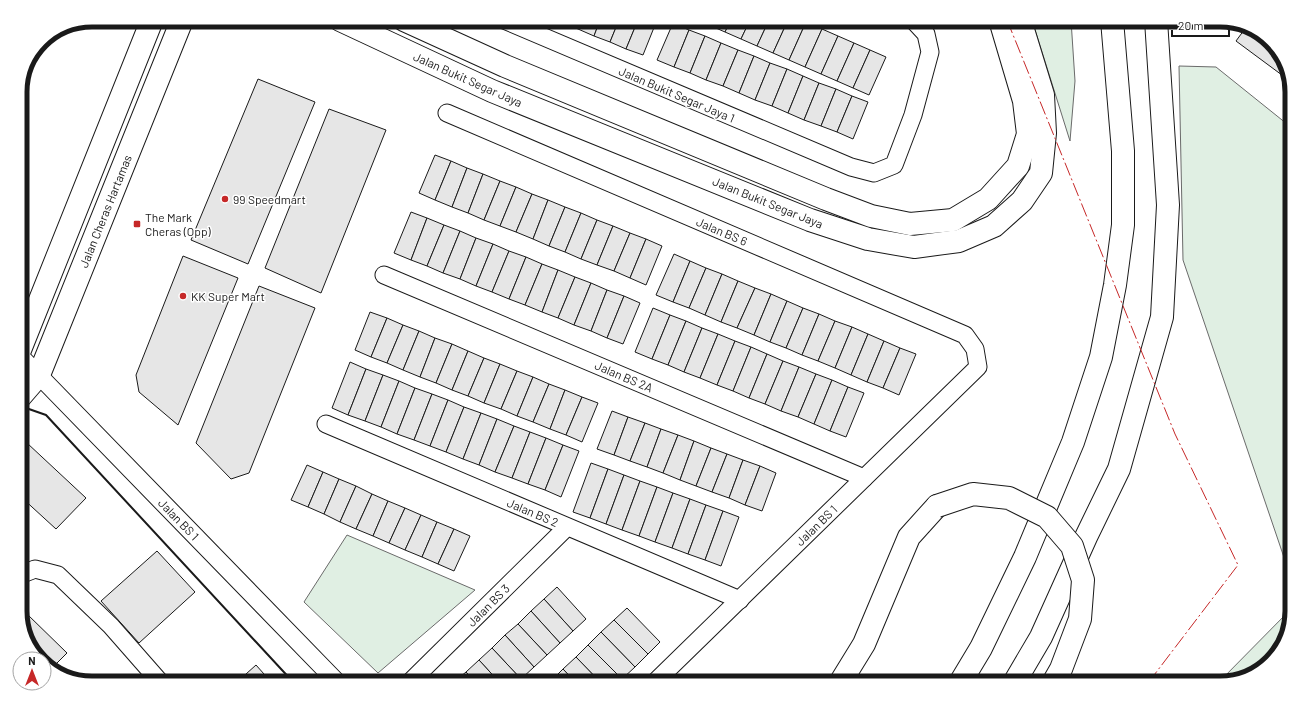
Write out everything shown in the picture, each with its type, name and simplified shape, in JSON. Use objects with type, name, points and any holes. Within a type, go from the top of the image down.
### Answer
[{"type":"main road","points":[[27,332],[149,27]]},
{"type":"main road","name":"Jalan Cheras Hartamas","points":[[27,388],[39,375],[179,27]]},
{"type":"main road","name":"Jalan Bukit Segar Jaya","points":[[355,27],[492,91],[810,220],[868,239],[914,247],[958,241],[994,226],[1022,201],[1041,173],[1044,133],[1043,95],[1022,27]]},
{"type":"main road","name":"Jalan Bukit Segar Jaya","points":[[419,27],[505,66],[826,199],[871,216],[910,224],[954,220],[988,199],[1018,166],[1028,134],[1024,101],[1002,27]]},
{"type":"main road","points":[[964,676],[981,648],[1021,564],[1073,442],[1100,357],[1115,285],[1123,225],[1123,151],[1113,27]]},
{"type":"main road","points":[[1018,676],[1041,637],[1086,537],[1119,469],[1162,317],[1168,205],[1156,27]]},
{"type":"main road","points":[[844,676],[864,644],[909,537],[937,506],[973,494],[1009,498],[1047,517],[1072,546],[1083,580],[1080,620],[1057,676]]},
{"type":"street","name":"Jalan Bukit Segar Jaya 1","points":[[521,27],[851,167],[874,173],[894,165],[913,115],[930,52],[926,34],[920,27]]},
{"type":"street","name":"Jalan BS 6","points":[[447,113],[966,335],[975,349],[978,367]]},
{"type":"street","name":"Jalan BS 2A","points":[[384,275],[864,478]]},
{"type":"street","name":"Jalan BS 1","points":[[27,363],[331,676]]},
{"type":"street","name":"Jalan BS 1","points":[[661,676],[978,367]]},
{"type":"street","name":"Jalan BS 2","points":[[326,424],[740,600]]},
{"type":"street","name":"Jalan BS 3","points":[[416,676],[567,527]]},
{"type":"street","points":[[27,572],[35,569],[58,575],[111,626],[155,676]]},
{"type":"green space","points":[[1034,27],[1071,27],[1075,81],[1070,141]]},
{"type":"green space","points":[[1179,66],[1216,67],[1285,122],[1285,560],[1183,260]]},
{"type":"green space","points":[[347,535],[475,590],[378,673],[304,602]]},
{"type":"green space","points":[[1284,616],[1283,628],[1278,640],[1269,654],[1263,660],[1245,671],[1226,675]]},
{"type":"building","points":[[579,27],[597,27],[594,36],[578,29]]},
{"type":"building","points":[[597,27],[616,27],[610,42],[594,36]]},
{"type":"building","points":[[616,27],[635,27],[626,49],[610,42]]},
{"type":"building","points":[[635,27],[654,27],[643,55],[626,49]]},
{"type":"building","points":[[671,27],[682,27],[689,30],[674,67],[657,60]]},
{"type":"building","points":[[714,27],[728,27],[725,32]]},
{"type":"building","points":[[728,27],[747,27],[741,39],[725,32]]},
{"type":"building","points":[[747,27],[766,27],[757,46],[741,39]]},
{"type":"building","points":[[766,27],[785,27],[773,53],[757,46]]},
{"type":"building","points":[[785,27],[804,27],[789,60],[773,53]]},
{"type":"building","points":[[804,27],[817,27],[822,29],[805,67],[789,60]]},
{"type":"building","points":[[822,29],[838,36],[821,74],[805,67]]},
{"type":"building","points":[[689,30],[705,36],[690,73],[674,67]]},
{"type":"building","points":[[1243,31],[1263,43],[1274,56],[1283,76],[1236,41]]},
{"type":"building","points":[[705,36],[721,43],[706,80],[690,73]]},
{"type":"building","points":[[838,36],[854,43],[837,81],[821,74]]},
{"type":"building","points":[[721,43],[738,50],[723,86],[706,80]]},
{"type":"building","points":[[854,43],[870,50],[853,88],[837,81]]},
{"type":"building","points":[[738,50],[754,56],[739,93],[723,86]]},
{"type":"building","points":[[870,50],[886,57],[869,95],[853,88]]},
{"type":"building","points":[[754,56],[770,63],[755,100],[739,93]]},
{"type":"building","points":[[770,63],[787,69],[772,106],[755,100]]},
{"type":"building","points":[[787,69],[803,76],[788,113],[772,106]]},
{"type":"building","points":[[803,76],[819,83],[804,120],[788,113]]},
{"type":"building","points":[[258,79],[315,102],[248,264],[191,240]]},
{"type":"building","points":[[819,83],[836,89],[821,126],[804,120]]},
{"type":"building","points":[[836,89],[852,96],[837,132],[821,126]]},
{"type":"building","points":[[852,96],[868,102],[853,139],[837,132]]},
{"type":"building","points":[[329,109],[386,130],[321,293],[265,268]]},
{"type":"building","points":[[435,155],[451,161],[435,200],[419,193]]},
{"type":"building","points":[[451,161],[467,168],[452,207],[435,200]]},
{"type":"building","points":[[467,168],[483,174],[468,213],[452,207]]},
{"type":"building","points":[[483,174],[500,181],[484,220],[468,213]]},
{"type":"building","points":[[500,181],[516,187],[500,226],[484,220]]},
{"type":"building","points":[[516,187],[532,194],[516,232],[500,226]]},
{"type":"building","points":[[532,194],[548,200],[533,239],[516,232]]},
{"type":"building","points":[[548,200],[565,207],[549,246],[533,239]]},
{"type":"building","points":[[565,207],[581,213],[565,252],[549,246]]},
{"type":"building","points":[[411,212],[427,218],[411,260],[394,253]]},
{"type":"building","points":[[581,213],[597,220],[581,259],[565,252]]},
{"type":"building","points":[[427,218],[444,225],[427,266],[411,260]]},
{"type":"building","points":[[597,220],[613,226],[597,265],[581,259]]},
{"type":"building","points":[[444,225],[460,231],[443,273],[427,266]]},
{"type":"building","points":[[613,226],[630,233],[614,271],[597,265]]},
{"type":"building","points":[[460,231],[476,238],[460,279],[443,273]]},
{"type":"building","points":[[630,233],[646,239],[630,278],[614,271]]},
{"type":"building","points":[[476,238],[493,244],[476,286],[460,279]]},
{"type":"building","points":[[646,239],[662,246],[646,285],[630,278]]},
{"type":"building","points":[[493,244],[509,251],[492,292],[476,286]]},
{"type":"building","points":[[509,251],[526,257],[509,299],[492,292]]},
{"type":"building","points":[[674,254],[690,261],[673,302],[656,295]]},
{"type":"building","points":[[183,256],[238,278],[178,425],[139,392],[136,375]]},
{"type":"building","points":[[526,257],[542,264],[525,305],[509,299]]},
{"type":"building","points":[[690,261],[706,268],[689,308],[673,302]]},
{"type":"building","points":[[542,264],[558,270],[542,312],[525,305]]},
{"type":"building","points":[[706,268],[722,274],[705,315],[689,308]]},
{"type":"building","points":[[558,270],[575,277],[558,318],[542,312]]},
{"type":"building","points":[[722,274],[738,281],[721,322],[705,315]]},
{"type":"building","points":[[575,277],[591,283],[574,325],[558,318]]},
{"type":"building","points":[[738,281],[755,288],[737,328],[721,322]]},
{"type":"building","points":[[591,283],[607,290],[591,331],[574,325]]},
{"type":"building","points":[[259,286],[315,308],[249,473],[231,479],[196,443]]},
{"type":"building","points":[[755,288],[771,294],[754,335],[737,328]]},
{"type":"building","points":[[607,290],[624,296],[607,338],[591,331]]},
{"type":"building","points":[[771,294],[787,301],[770,342],[754,335]]},
{"type":"building","points":[[624,296],[640,303],[623,344],[607,338]]},
{"type":"building","points":[[787,301],[803,308],[786,348],[770,342]]},
{"type":"building","points":[[653,308],[670,315],[652,359],[635,352]]},
{"type":"building","points":[[803,308],[819,314],[802,355],[786,348]]},
{"type":"building","points":[[370,312],[387,318],[371,357],[355,350]]},
{"type":"building","points":[[819,314],[835,321],[818,361],[802,355]]},
{"type":"building","points":[[670,315],[686,321],[668,365],[652,359]]},
{"type":"building","points":[[387,318],[403,325],[387,363],[371,357]]},
{"type":"building","points":[[686,321],[702,328],[684,372],[668,365]]},
{"type":"building","points":[[835,321],[852,327],[835,368],[818,361]]},
{"type":"building","points":[[403,325],[419,331],[403,370],[387,363]]},
{"type":"building","points":[[852,327],[868,334],[851,375],[835,368]]},
{"type":"building","points":[[702,328],[718,334],[700,378],[684,372]]},
{"type":"building","points":[[419,331],[435,338],[420,377],[403,370]]},
{"type":"building","points":[[718,334],[735,341],[717,385],[700,378]]},
{"type":"building","points":[[868,334],[884,341],[867,382],[851,375]]},
{"type":"building","points":[[435,338],[452,344],[436,383],[420,377]]},
{"type":"building","points":[[735,341],[751,347],[733,391],[717,385]]},
{"type":"building","points":[[884,341],[900,348],[883,388],[867,382]]},
{"type":"building","points":[[452,344],[468,351],[452,390],[436,383]]},
{"type":"building","points":[[751,347],[767,354],[749,398],[733,391]]},
{"type":"building","points":[[900,348],[916,354],[899,395],[883,388]]},
{"type":"building","points":[[468,351],[484,358],[468,396],[452,390]]},
{"type":"building","points":[[767,354],[783,361],[765,404],[749,398]]},
{"type":"building","points":[[484,358],[500,364],[484,403],[468,396]]},
{"type":"building","points":[[783,361],[799,367],[781,411],[765,404]]},
{"type":"building","points":[[350,362],[366,369],[348,415],[332,408]]},
{"type":"building","points":[[500,364],[517,371],[501,409],[484,403]]},
{"type":"building","points":[[799,367],[816,374],[798,417],[781,411]]},
{"type":"building","points":[[366,369],[383,375],[365,421],[348,415]]},
{"type":"building","points":[[517,371],[533,377],[517,416],[501,409]]},
{"type":"building","points":[[816,374],[832,380],[814,424],[798,417]]},
{"type":"building","points":[[383,375],[399,381],[381,427],[365,421]]},
{"type":"building","points":[[533,377],[549,384],[533,422],[517,416]]},
{"type":"building","points":[[832,380],[848,387],[830,431],[814,424]]},
{"type":"building","points":[[399,381],[415,388],[397,434],[381,427]]},
{"type":"building","points":[[549,384],[565,390],[550,429],[533,422]]},
{"type":"building","points":[[848,387],[864,393],[846,437],[830,431]]},
{"type":"building","points":[[415,388],[432,394],[414,440],[397,434]]},
{"type":"building","points":[[565,390],[582,397],[566,435],[550,429]]},
{"type":"building","points":[[432,394],[448,400],[430,446],[414,440]]},
{"type":"building","points":[[582,397],[598,403],[582,442],[566,435]]},
{"type":"building","points":[[448,400],[464,407],[446,452],[430,446]]},
{"type":"building","points":[[464,407],[481,413],[463,459],[446,452]]},
{"type":"building","points":[[612,411],[628,417],[614,455],[597,449]]},
{"type":"building","points":[[481,413],[497,419],[479,465],[463,459]]},
{"type":"building","points":[[628,417],[645,423],[630,461],[614,455]]},
{"type":"building","points":[[497,419],[514,426],[495,472],[479,465]]},
{"type":"building","points":[[645,423],[661,429],[647,467],[630,461]]},
{"type":"building","points":[[514,426],[530,432],[512,478],[495,472]]},
{"type":"building","points":[[661,429],[678,435],[663,473],[647,467]]},
{"type":"building","points":[[530,432],[546,438],[528,484],[512,478]]},
{"type":"building","points":[[678,435],[694,441],[680,480],[663,473]]},
{"type":"building","points":[[546,438],[563,445],[545,490],[528,484]]},
{"type":"building","points":[[694,441],[711,448],[696,486],[680,480]]},
{"type":"building","points":[[27,443],[86,498],[56,529],[27,502]]},
{"type":"building","points":[[563,445],[579,451],[561,497],[545,490]]},
{"type":"building","points":[[711,448],[727,454],[712,492],[696,486]]},
{"type":"building","points":[[727,454],[743,460],[729,498],[712,492]]},
{"type":"building","points":[[743,460],[760,466],[745,505],[729,498]]},
{"type":"building","points":[[591,463],[608,469],[590,518],[573,512]]},
{"type":"building","points":[[307,465],[323,472],[308,507],[291,500]]},
{"type":"building","points":[[760,466],[776,473],[762,511],[745,505]]},
{"type":"building","points":[[608,469],[624,475],[606,524],[590,518]]},
{"type":"building","points":[[323,472],[339,479],[324,514],[308,507]]},
{"type":"building","points":[[624,475],[640,481],[622,530],[606,524]]},
{"type":"building","points":[[339,479],[356,486],[340,522],[324,514]]},
{"type":"building","points":[[640,481],[657,487],[639,536],[622,530]]},
{"type":"building","points":[[356,486],[372,494],[356,529],[340,522]]},
{"type":"building","points":[[657,487],[673,493],[655,542],[639,536]]},
{"type":"building","points":[[673,493],[690,499],[672,548],[655,542]]},
{"type":"building","points":[[372,494],[388,501],[373,536],[356,529]]},
{"type":"building","points":[[690,499],[706,505],[688,554],[672,548]]},
{"type":"building","points":[[388,501],[405,508],[389,543],[373,536]]},
{"type":"building","points":[[706,505],[723,511],[705,560],[688,554]]},
{"type":"building","points":[[405,508],[421,515],[405,550],[389,543]]},
{"type":"building","points":[[723,511],[739,517],[721,566],[705,560]]},
{"type":"building","points":[[421,515],[437,522],[422,557],[405,550]]},
{"type":"building","points":[[437,522],[454,529],[438,564],[422,557]]},
{"type":"building","points":[[454,529],[470,536],[454,571],[438,564]]},
{"type":"building","points":[[157,551],[195,592],[139,643],[101,601]]},
{"type":"building","points":[[557,587],[586,619],[573,631],[544,599]]},
{"type":"building","points":[[544,599],[573,631],[560,643],[531,611]]},
{"type":"building","points":[[627,608],[660,642],[648,654],[614,620]]},
{"type":"building","points":[[531,611],[560,643],[547,655],[518,624]]},
{"type":"building","points":[[27,614],[67,653],[55,665],[52,662],[52,651],[41,651],[34,640],[30,632]]},
{"type":"building","points":[[614,620],[648,654],[635,667],[601,632]]},
{"type":"building","points":[[518,624],[547,655],[534,667],[505,635]]},
{"type":"building","points":[[601,632],[635,667],[625,676],[619,676],[588,645]]},
{"type":"building","points":[[505,635],[534,667],[524,676],[518,676],[492,648]]},
{"type":"building","points":[[588,645],[619,676],[594,676],[576,657]]},
{"type":"building","points":[[492,648],[518,676],[494,676],[479,660]]},
{"type":"building","points":[[576,657],[594,676],[570,676],[563,669]]},
{"type":"building","points":[[479,660],[494,676],[470,676],[466,672]]},
{"type":"building","points":[[256,665],[266,676],[244,676]]},
{"type":"building","points":[[563,669],[570,676],[556,676]]},
{"type":"building","points":[[466,672],[470,676],[461,676]]},
{"type":"wall","points":[[27,408],[46,415],[288,676]]},
{"type":"power","points":[[1010,27],[1175,434],[1238,565],[1153,676]]},
{"type":"place","name":"99 Speedmart","points":[[225,199]]},
{"type":"place","name":"The Mark Cheras (Opp)","points":[[137,224]]},
{"type":"place","name":"KK Super Mart","points":[[183,296]]}]
